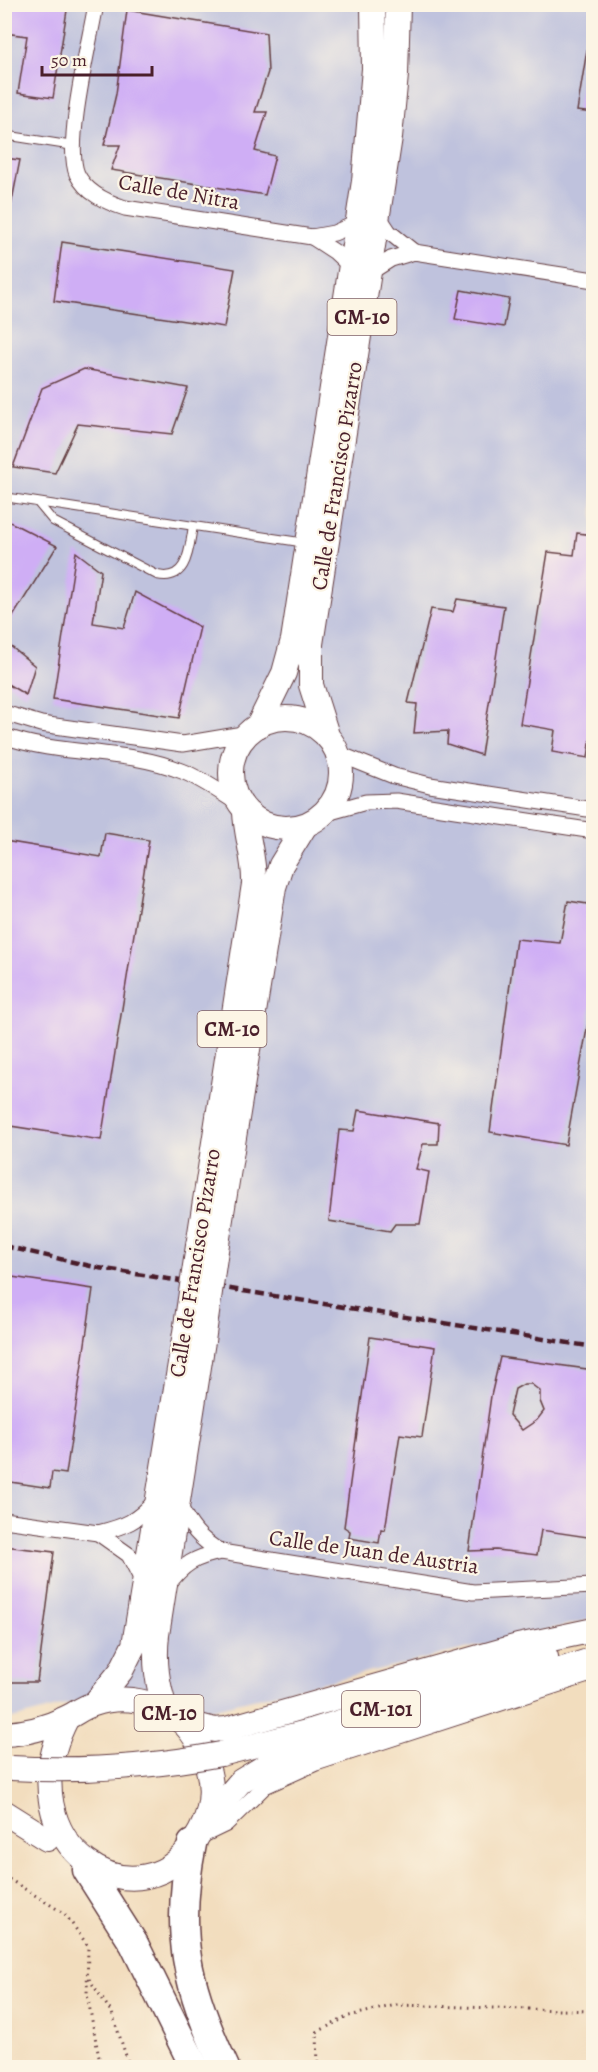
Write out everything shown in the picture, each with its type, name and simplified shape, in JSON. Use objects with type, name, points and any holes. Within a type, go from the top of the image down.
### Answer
[{"type":"highway","name":"CM-10","points":[[204,1824],[182,1910],[186,1961],[194,1998],[225,2067]]},
{"type":"highway","name":"CM-10","points":[[87,1870],[134,1944],[195,2067]]},
{"type":"main road","name":"Calle de Francisco Pizarro","points":[[368,220],[373,4]]},
{"type":"main road","name":"Calle de Francisco Pizarro","points":[[326,732],[310,685],[311,644],[360,270],[368,220],[394,106],[398,4]]},
{"type":"main road","name":"Calle de Francisco Pizarro","points":[[254,729],[290,657],[308,543],[360,270]]},
{"type":"main road","points":[[254,729],[283,717],[314,723],[326,732]]},
{"type":"main road","name":"CM-10","points":[[242,808],[232,779],[233,765],[238,748],[254,729]]},
{"type":"main road","name":"CM-10","points":[[314,820],[338,789],[339,754],[326,732]]},
{"type":"main road","name":"Calle de Francisco Pizarro","points":[[95,1703],[121,1671],[134,1645],[154,1588],[169,1499],[207,1248],[254,884],[253,856],[242,808]]},
{"type":"main road","points":[[242,808],[275,826],[291,828],[314,820]]},
{"type":"main road","name":"Calle de Francisco Pizarro","points":[[207,1248],[274,887],[282,865],[314,820]]},
{"type":"main road","name":"Calle de Francisco Pizarro","points":[[154,1588],[155,1662],[158,1688],[174,1716]]},
{"type":"main road","points":[[174,1716],[215,1730],[226,1729],[518,1646],[594,1630]]},
{"type":"main road","name":"CM-101","points":[[8,1768],[62,1770],[141,1767],[221,1754],[311,1731],[530,1661],[594,1646]]},
{"type":"main road","points":[[204,1824],[240,1781],[269,1764],[594,1659]]},
{"type":"main road","name":"CM-10","points":[[119,1699],[135,1700],[174,1716],[197,1739],[207,1761],[211,1785],[204,1824],[171,1863],[144,1875],[115,1877],[87,1870],[68,1859],[51,1842],[37,1818],[37,1780],[40,1761],[50,1738],[67,1718],[95,1703],[119,1699]]},
{"type":"main road","points":[[4,1734],[41,1728],[67,1718]]},
{"type":"main road","points":[[4,1812],[51,1842]]},
{"type":"street","name":"Calle de Nitra","points":[[96,4],[74,146],[77,174],[99,199],[125,208],[312,237],[334,233],[368,220]]},
{"type":"street","points":[[368,220],[389,232],[414,252]]},
{"type":"street","name":"Calle de Nitra","points":[[312,237],[360,270]]},
{"type":"street","points":[[360,270],[414,252],[594,280]]},
{"type":"street","points":[[4,713],[41,724],[183,744],[254,729]]},
{"type":"street","points":[[4,736],[50,747],[150,762],[181,771],[242,808]]},
{"type":"street","points":[[339,754],[394,776],[430,785],[594,810]]},
{"type":"street","points":[[314,820],[366,801],[396,801],[594,831]]},
{"type":"street","points":[[4,1520],[98,1533],[120,1528],[139,1519],[169,1499],[201,1540],[221,1552]]},
{"type":"street","points":[[98,1533],[129,1555],[154,1588],[181,1566],[198,1556],[221,1552]]},
{"type":"street","name":"Calle de Juan de Austria","points":[[221,1552],[473,1592],[594,1586]]},
{"type":"street","points":[[204,1824],[226,1824],[265,1786],[316,1763],[594,1673]]},
{"type":"street","points":[[204,1824],[227,1811],[242,1806]]},
{"type":"lane","points":[[4,135],[74,146]]},
{"type":"lane","points":[[4,497],[308,543]]},
{"type":"lane","points":[[38,503],[53,521],[157,575],[168,578],[180,572],[187,561],[193,526]]},
{"type":"path","points":[[4,1876],[64,1914],[88,1946],[87,1994],[101,2067]]},
{"type":"path","points":[[88,1978],[112,2013],[130,2067]]},
{"type":"path","points":[[318,2067],[317,2032],[349,2016],[396,2005],[594,2011]]},
{"type":"shaded area","points":[[5,5],[593,5],[593,1619],[198,1712],[139,1685],[5,1721]]},
{"type":"building","points":[[4,4],[68,4],[53,98],[18,93],[27,36],[4,33]]},
{"type":"building","points":[[127,10],[266,33],[268,72],[255,112],[267,112],[255,151],[275,156],[265,195],[111,170],[120,145],[104,145],[116,94]]},
{"type":"building","points":[[587,50],[594,50],[594,113],[577,111]]},
{"type":"building","points":[[4,158],[20,160],[10,211],[4,211]]},
{"type":"building","points":[[62,242],[235,269],[224,327],[54,301]]},
{"type":"building","points":[[461,290],[509,299],[504,327],[455,319]]},
{"type":"building","points":[[84,369],[188,388],[172,434],[78,424],[55,473],[13,467],[42,388]]},
{"type":"building","points":[[4,519],[57,546],[4,631]]},
{"type":"building","points":[[577,533],[594,535],[594,737],[591,736],[588,758],[552,752],[555,730],[520,724],[548,552],[574,555]]},
{"type":"building","points":[[76,552],[101,571],[93,623],[124,628],[135,592],[200,627],[179,718],[53,699]]},
{"type":"building","points":[[457,599],[504,606],[481,755],[447,744],[448,731],[414,733],[417,704],[408,703],[431,609],[453,612]]},
{"type":"building","points":[[4,641],[35,666],[26,695],[4,682]]},
{"type":"building","points":[[105,833],[149,840],[101,1140],[4,1125],[4,841],[101,857]]},
{"type":"building","points":[[568,901],[594,905],[594,990],[566,1145],[490,1132],[516,939],[560,943]]},
{"type":"building","points":[[358,1110],[439,1123],[438,1144],[423,1144],[416,1169],[429,1172],[420,1224],[395,1224],[390,1231],[329,1221],[339,1130],[354,1131]]},
{"type":"building","points":[[12,1277],[93,1289],[66,1474],[52,1472],[50,1488],[4,1481],[4,1331]]},
{"type":"building","points":[[370,1337],[435,1347],[422,1437],[400,1434],[385,1530],[381,1529],[379,1543],[349,1538],[350,1531],[344,1527]]},
{"type":"building","points":[[500,1357],[594,1370],[594,1538],[541,1530],[537,1555],[496,1550],[469,1551],[491,1396]],"holes":[[[524,1384],[531,1384],[540,1391],[540,1401],[544,1411],[537,1420],[522,1430],[509,1415],[515,1389]]]},
{"type":"building","points":[[4,1546],[54,1552],[37,1682],[4,1682]]},
{"type":"railway","points":[[4,1246],[99,1268],[594,1347]]}]
